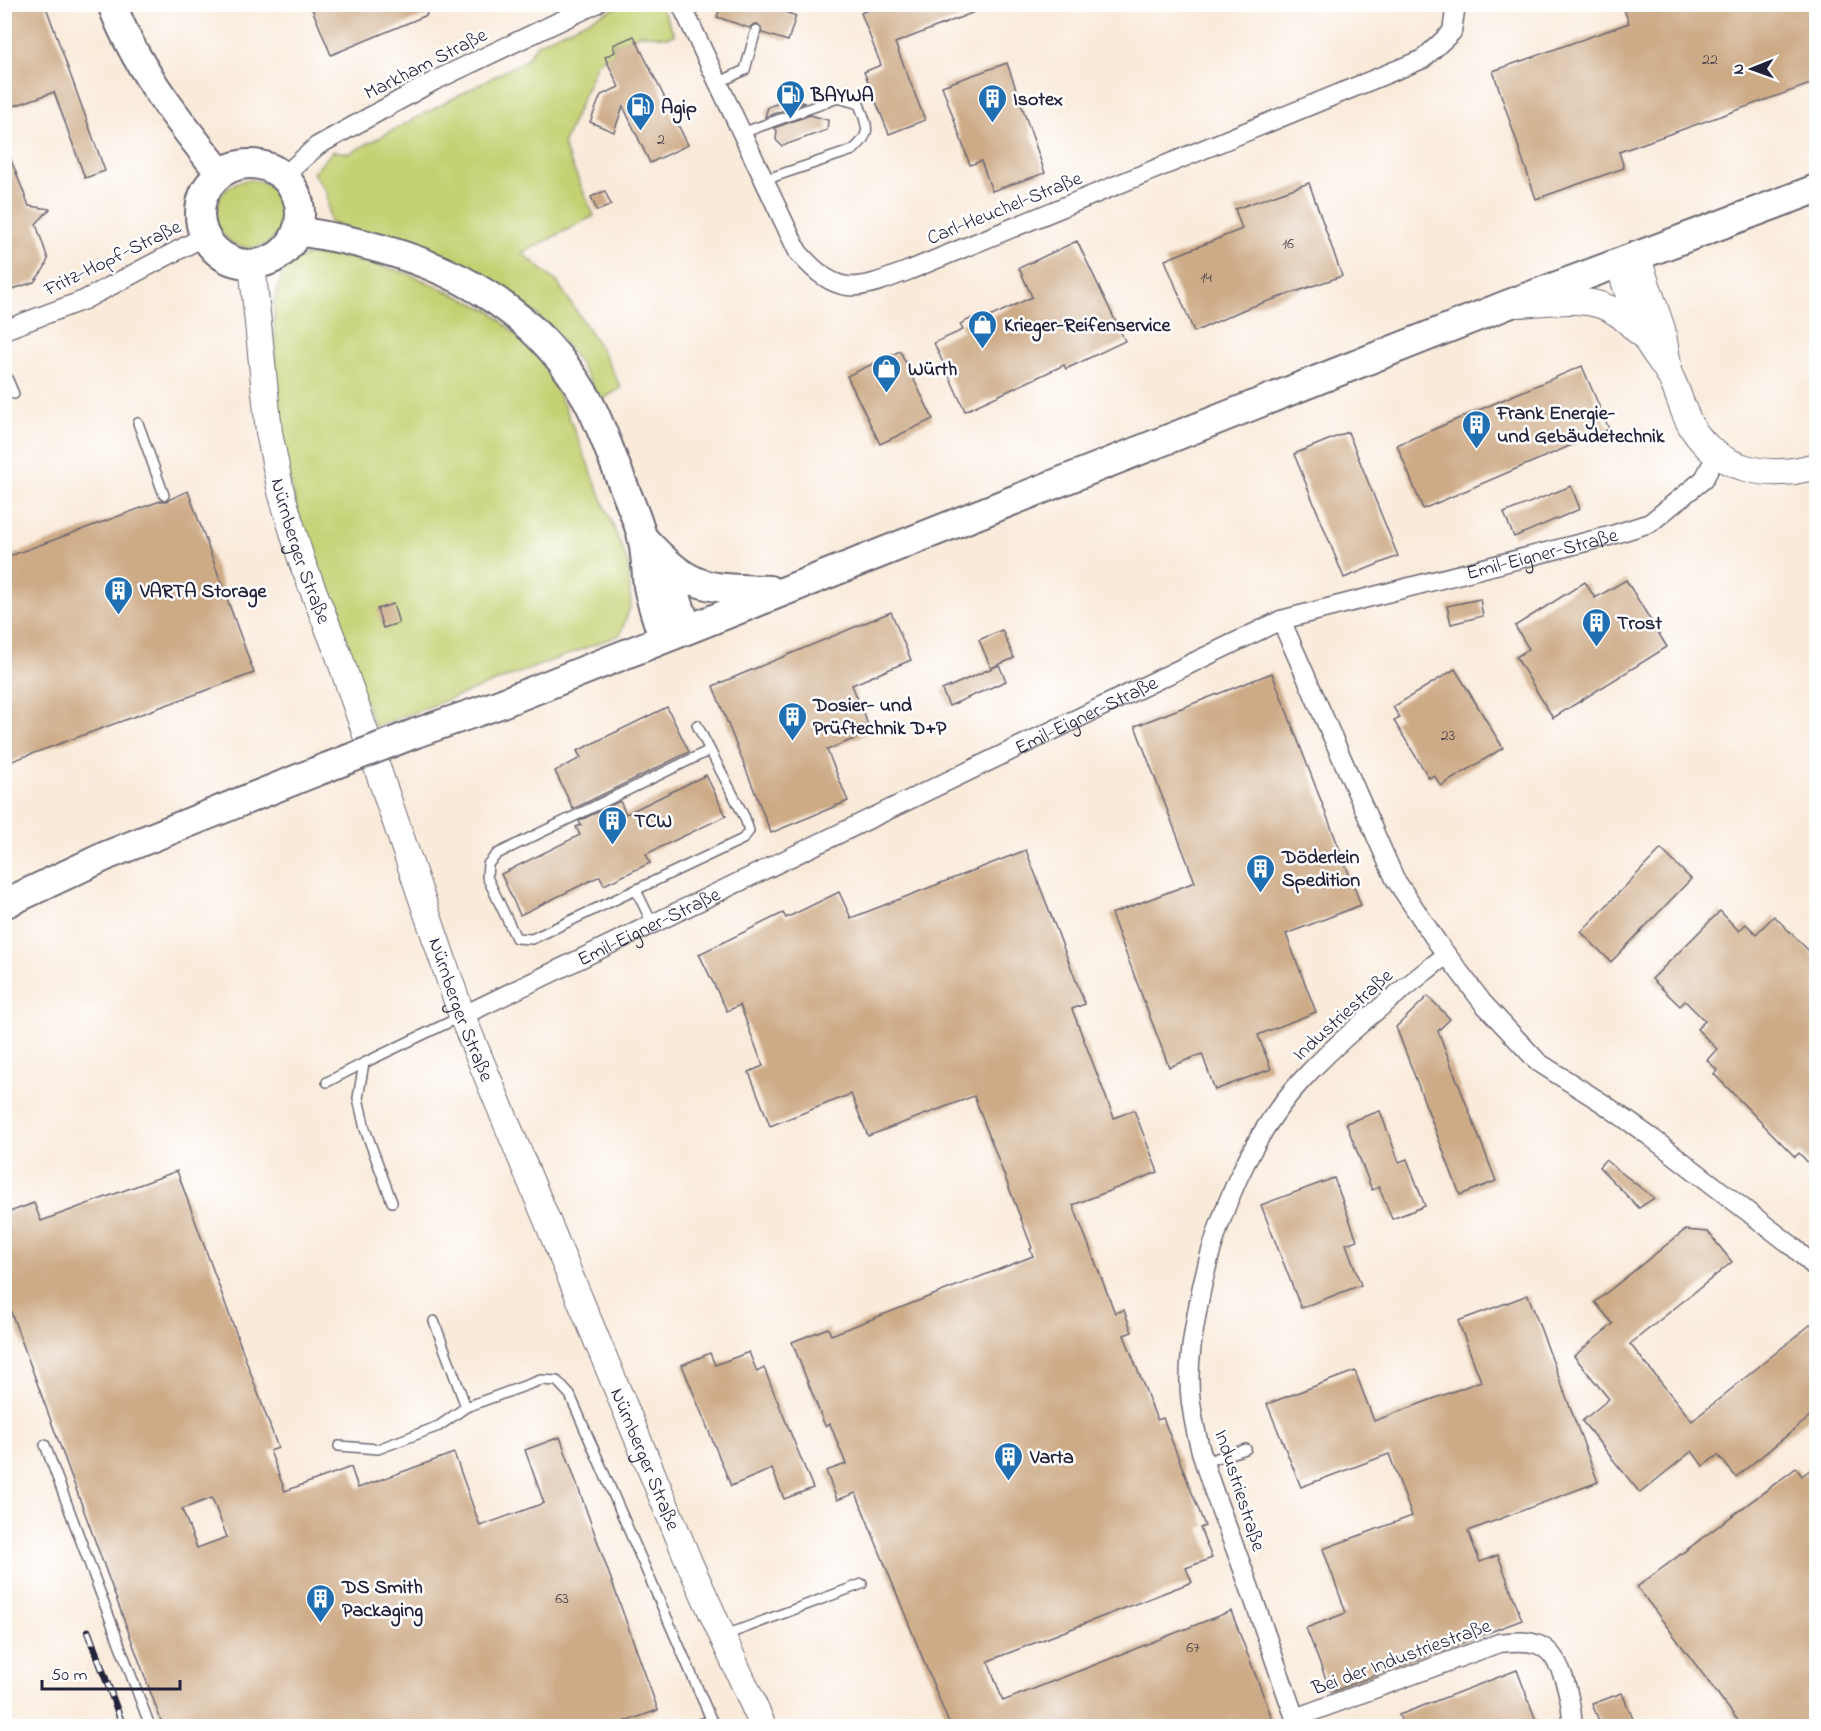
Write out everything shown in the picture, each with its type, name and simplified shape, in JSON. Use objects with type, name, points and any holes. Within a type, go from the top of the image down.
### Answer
[{"type":"main road","points":[[112,4],[124,37],[176,118],[220,173]]},
{"type":"main road","points":[[252,164],[269,167],[284,176],[299,202],[300,216],[291,244],[280,255],[267,262],[252,264],[224,258],[205,236],[200,219],[201,202],[208,186],[220,173],[236,165],[252,164]]},
{"type":"main road","points":[[4,904],[118,851],[315,772],[497,705],[1509,304],[1816,189]]},
{"type":"main road","points":[[297,231],[356,243],[453,273],[498,300],[523,320],[562,362],[587,398],[642,537],[649,588],[675,633]]},
{"type":"main road","points":[[1628,259],[1645,337]]},
{"type":"main road","points":[[1628,259],[1662,329],[1671,377],[1691,427],[1716,456],[1732,465],[1755,471],[1778,472],[1816,466]]},
{"type":"main road","name":"Nürnberger Straße","points":[[252,264],[269,432],[281,492],[302,562],[338,653],[462,1016],[721,1636],[763,1726]]},
{"type":"main road","points":[[1509,304],[1585,302],[1602,305],[1617,312],[1645,337],[1671,377]]},
{"type":"main road","points":[[642,537],[679,574],[700,585],[780,591]]},
{"type":"main road","points":[[663,559],[675,633]]},
{"type":"street","name":"Markham Straße","points":[[284,176],[317,146],[434,81],[596,4]]},
{"type":"street","name":"Carl-Heuchel-Straße","points":[[681,4],[798,252],[817,273],[842,286],[870,285],[1423,59],[1452,32],[1456,4]]},
{"type":"street","name":"Fritz-Hopf-Straße","points":[[4,330],[84,300],[205,236]]},
{"type":"street","name":"Emil-Eigner-Straße","points":[[462,1016],[1281,620],[1597,539],[1650,523],[1704,479],[1716,456]]},
{"type":"street","points":[[1281,620],[1395,879],[1446,955],[1483,1003],[1538,1062],[1652,1138],[1782,1238],[1816,1268]]},
{"type":"street","name":"Industriestraße","points":[[1297,1722],[1204,1462],[1191,1403],[1189,1368],[1194,1326],[1207,1262],[1229,1199],[1259,1139],[1300,1082],[1344,1038],[1446,955]]},
{"type":"street","name":"Bei der Industriestraße","points":[[1297,1722],[1499,1643],[1521,1641],[1538,1644],[1553,1656],[1570,1694],[1573,1726]]},
{"type":"lane","points":[[718,83],[746,70],[756,30]]},
{"type":"lane","points":[[742,133],[838,98],[859,104],[867,128],[865,140],[853,150],[764,180]]},
{"type":"lane","points":[[4,371],[14,394]]},
{"type":"lane","points":[[138,423],[164,495]]},
{"type":"lane","points":[[697,725],[710,750],[745,818],[749,831],[743,839],[532,939],[516,938],[487,877],[488,864],[497,854],[710,750]]},
{"type":"lane","points":[[636,890],[653,925]]},
{"type":"lane","points":[[327,1082],[462,1016]]},
{"type":"lane","points":[[364,1063],[358,1098],[365,1129],[392,1202]]},
{"type":"lane","points":[[434,1321],[465,1407]]},
{"type":"lane","points":[[339,1446],[378,1449],[439,1426],[465,1407],[542,1380],[557,1382],[570,1395],[713,1723],[694,1726]]},
{"type":"lane","points":[[45,1445],[150,1726]]},
{"type":"lane","points":[[1204,1462],[1246,1449]]},
{"type":"lane","points":[[721,1636],[862,1584]]},
{"type":"green space","points":[[621,5],[660,5],[675,35],[667,37],[641,34],[613,45],[615,52],[597,63],[563,145],[594,216],[522,253],[557,282],[600,347],[621,388],[600,401],[578,360],[551,328],[521,302],[488,281],[451,264],[330,223],[327,193],[313,173],[333,151],[350,153],[526,60],[537,44]]},
{"type":"green space","points":[[250,180],[263,183],[274,190],[281,201],[284,214],[281,227],[274,238],[263,245],[250,248],[237,245],[226,238],[219,227],[216,214],[219,201],[226,190],[237,183]]},
{"type":"green space","points":[[307,255],[338,255],[407,273],[491,311],[541,359],[567,412],[628,563],[631,605],[620,635],[375,727],[309,558],[277,427],[274,302],[282,274],[294,260]]},
{"type":"building","points":[[4,4],[45,4],[105,171],[85,178],[54,92],[11,107],[4,89]]},
{"type":"building","points":[[310,4],[423,4],[427,15],[331,55]]},
{"type":"building","points":[[721,4],[763,4],[796,16],[788,41],[762,33],[758,24],[749,28],[717,17]]},
{"type":"building","points":[[883,4],[990,6],[895,43],[925,120],[889,134],[864,72],[881,65],[861,13]]},
{"type":"building","points":[[1622,4],[1816,4],[1816,82],[1619,152],[1624,168],[1536,199],[1493,71],[1629,23]]},
{"type":"building","points":[[634,36],[688,145],[650,163],[623,106],[614,132],[590,122],[601,95],[619,87],[605,57],[615,52],[613,45]]},
{"type":"building","name":"Isotex","points":[[1007,63],[1045,173],[992,191],[981,161],[970,165],[942,86]]},
{"type":"building","points":[[793,98],[804,103],[765,117],[768,107]]},
{"type":"building","points":[[810,115],[828,120],[827,130],[782,146],[776,140],[777,130],[774,128]]},
{"type":"building","points":[[4,142],[29,206],[50,209],[36,224],[48,259],[44,269],[34,282],[4,292]]},
{"type":"building","points":[[1309,183],[1342,276],[1245,309],[1194,332],[1165,260],[1242,229],[1235,209]]},
{"type":"building","points":[[605,191],[611,205],[597,211],[591,197]]},
{"type":"building","points":[[1077,241],[1125,341],[1066,369],[1064,365],[965,411],[934,343],[963,330],[960,324],[974,317],[977,323],[1032,297],[1019,268]]},
{"type":"building","points":[[900,351],[933,419],[880,444],[847,376]]},
{"type":"building","name":"Frank Energie- und Gebäudetechnik","points":[[1582,366],[1609,429],[1423,509],[1397,445]]},
{"type":"building","points":[[1348,432],[1398,556],[1344,578],[1294,454]]},
{"type":"building","points":[[1571,486],[1580,509],[1514,537],[1504,513]]},
{"type":"building","name":"VARTA Storage","points":[[188,491],[254,673],[4,764],[4,558],[160,501],[166,501]]},
{"type":"building","name":"Trost","points":[[1626,580],[1667,647],[1553,718],[1516,657],[1529,649],[1515,626],[1585,582],[1595,598]]},
{"type":"building","points":[[1480,599],[1483,616],[1451,624],[1447,606]]},
{"type":"building","points":[[393,604],[399,623],[383,628],[377,609]]},
{"type":"building","name":"Dosier- und Prüftechnik D+P","points":[[891,612],[911,660],[852,685],[871,732],[827,750],[848,801],[771,833],[713,686]]},
{"type":"building","points":[[1002,630],[1014,658],[991,668],[979,640]]},
{"type":"building","points":[[999,665],[1006,681],[949,706],[942,690]]},
{"type":"building","points":[[1455,669],[1503,748],[1441,786],[1434,775],[1429,778],[1394,721],[1400,718],[1393,707]]},
{"type":"building","name":"Döderlein Spedition","points":[[1272,673],[1361,905],[1286,934],[1316,1012],[1258,1035],[1271,1069],[1215,1090],[1202,1054],[1169,1067],[1111,914],[1195,882],[1135,726]]},
{"type":"building","points":[[667,707],[689,752],[573,809],[555,771],[581,758],[577,751]]},
{"type":"building","name":"TCW","points":[[706,775],[726,816],[646,854],[650,863],[604,885],[600,876],[520,915],[501,874],[580,835],[576,827],[581,825],[579,821],[620,801],[626,814]]},
{"type":"building","points":[[1661,849],[1691,879],[1611,962],[1581,932]]},
{"type":"building","points":[[1026,850],[1085,1004],[1072,1009],[1114,1118],[1134,1110],[1158,1172],[1073,1205],[1115,1313],[1124,1310],[1132,1332],[1124,1335],[1157,1420],[1163,1418],[1205,1526],[1200,1528],[1212,1558],[1186,1568],[1192,1582],[988,1661],[1003,1701],[1231,1611],[1275,1726],[950,1726],[856,1493],[837,1500],[826,1471],[846,1464],[830,1424],[825,1426],[792,1342],[828,1328],[831,1335],[1033,1256],[1030,1249],[1032,1248],[974,1096],[868,1136],[851,1094],[770,1126],[749,1072],[763,1066],[740,1005],[727,1011],[699,954],[783,913],[786,918],[839,892],[851,918]]},
{"type":"building","points":[[1720,911],[1739,931],[1746,924],[1756,934],[1774,916],[1816,958],[1816,1171],[1799,1153],[1795,1157],[1714,1074],[1717,1070],[1707,1060],[1717,1049],[1697,1029],[1705,1021],[1685,1001],[1680,1006],[1652,979]]},
{"type":"building","points":[[1428,996],[1450,1019],[1438,1031],[1496,1181],[1460,1195],[1396,1027]]},
{"type":"building","points":[[1380,1111],[1399,1162],[1407,1159],[1425,1206],[1392,1219],[1379,1187],[1372,1190],[1346,1123]]},
{"type":"building","points":[[1605,1160],[1654,1198],[1639,1208],[1599,1167]]},
{"type":"building","points":[[177,1171],[278,1448],[270,1451],[285,1491],[351,1467],[358,1488],[454,1453],[480,1526],[544,1503],[525,1450],[560,1437],[658,1710],[613,1726],[163,1726],[4,1293],[4,1214],[34,1203],[41,1221]],"holes":[[[212,1498],[227,1537],[197,1548],[182,1509]]]},
{"type":"building","points":[[1334,1178],[1357,1240],[1346,1244],[1361,1285],[1301,1308],[1261,1205]]},
{"type":"building","points":[[1685,1230],[1708,1232],[1732,1262],[1630,1344],[1692,1421],[1816,1320],[1816,1412],[1736,1477],[1718,1455],[1703,1466],[1692,1451],[1640,1493],[1582,1421],[1609,1399],[1574,1356],[1613,1324],[1595,1302]]},
{"type":"building","points":[[1528,1295],[1598,1482],[1468,1531],[1480,1562],[1498,1555],[1522,1620],[1331,1692],[1306,1628],[1346,1613],[1323,1549],[1412,1516],[1389,1454],[1301,1487],[1267,1404],[1355,1371],[1374,1421],[1481,1381],[1458,1321]]},
{"type":"building","points":[[749,1352],[757,1372],[764,1368],[813,1488],[784,1499],[772,1469],[731,1486],[682,1365],[710,1353],[715,1365]]},
{"type":"building","points":[[1816,1465],[1816,1726],[1742,1726],[1637,1587],[1796,1468],[1802,1476]]},
{"type":"building","points":[[1517,1670],[1538,1726],[1403,1726],[1399,1715]]},
{"type":"building","points":[[1622,1693],[1636,1726],[1601,1726],[1592,1704]]},
{"type":"railway","points":[[88,1631],[123,1726]]},
{"type":"place","name":"BAYWA","points":[[790,120]]},
{"type":"place","name":"Isotex","points":[[992,124]]},
{"type":"place","name":"Agip","points":[[640,132]]},
{"type":"place","name":"Krieger-Reifenservice","points":[[983,350]]},
{"type":"place","name":"Würth","points":[[887,394]]},
{"type":"place","name":"Frank Energie- und Gebäudetechnik","points":[[1476,450]]},
{"type":"place","name":"VARTA Storage","points":[[119,616]]},
{"type":"place","name":"Trost","points":[[1596,648]]},
{"type":"place","name":"Dosier- und Prüftechnik D+P","points":[[792,742]]},
{"type":"place","name":"TCW","points":[[613,846]]},
{"type":"place","name":"Döderlein Spedition","points":[[1261,894]]},
{"type":"place","name":"Varta","points":[[1009,1482]]},
{"type":"place","name":"DS Smith Packaging","points":[[321,1624]]}]
